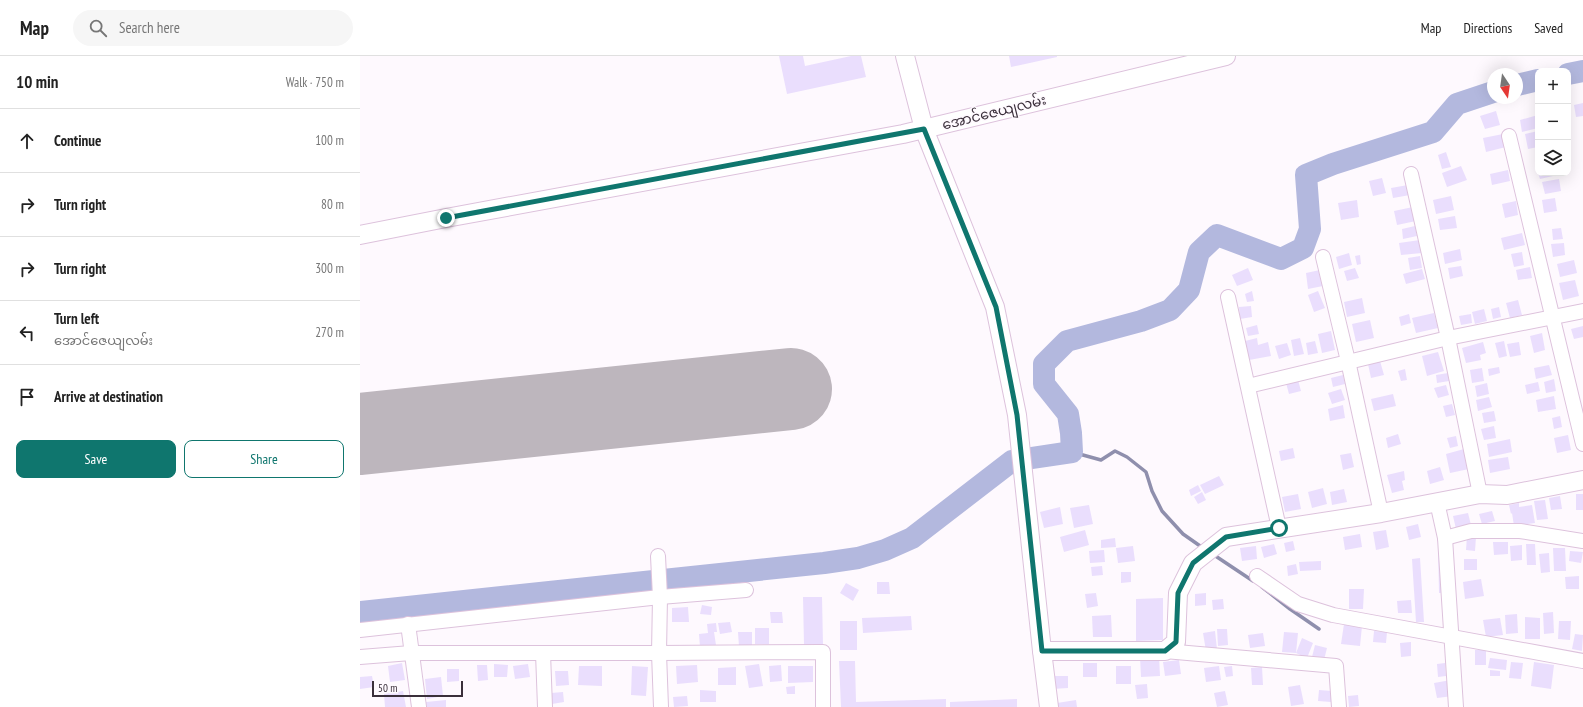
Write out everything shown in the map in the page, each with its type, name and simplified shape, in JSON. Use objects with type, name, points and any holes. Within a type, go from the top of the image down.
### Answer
[{"type":"street","points":[[905,56],[924,129],[996,307],[1017,415],[1049,707]]},
{"type":"street","name":"အောင်ဇေယျလမ်း","points":[[360,235],[453,216],[896,135],[1226,56]]},
{"type":"street","points":[[1510,136],[1583,444]]},
{"type":"street","points":[[1412,174],[1480,494]]},
{"type":"street","points":[[1323,257],[1348,361],[1381,513]]},
{"type":"street","points":[[1228,297],[1279,528]]},
{"type":"street","points":[[1248,386],[1448,338],[1583,311]]},
{"type":"street","points":[[1165,651],[1176,642],[1178,593],[1193,563],[1226,537],[1381,513],[1480,494],[1507,494],[1583,480]]},
{"type":"street","points":[[1437,502],[1445,538],[1456,707]]},
{"type":"street","points":[[1445,538],[1471,531],[1513,531],[1583,541]]},
{"type":"street","points":[[658,556],[661,707]]},
{"type":"street","points":[[1257,576],[1298,604],[1333,615],[1583,661]]},
{"type":"street","points":[[360,630],[660,597],[746,590]]},
{"type":"street","points":[[408,624],[419,707]]},
{"type":"street","points":[[1042,651],[1165,651],[1336,666],[1340,707]]},
{"type":"street","points":[[360,657],[411,653],[823,652],[823,707]]},
{"type":"street","points":[[543,653],[545,707]]},
{"type":"building","points":[[779,56],[803,56],[805,66],[851,56],[861,56],[866,77],[787,94]]},
{"type":"building","points":[[1009,56],[1057,56],[1057,57],[1011,67]]},
{"type":"building","points":[[1583,103],[1583,116],[1576,117],[1574,105]]},
{"type":"building","points":[[1496,111],[1500,125],[1485,129],[1480,116]]},
{"type":"building","points":[[1535,116],[1535,129],[1522,132],[1520,120]]},
{"type":"building","points":[[1535,132],[1535,148],[1528,149],[1525,134]]},
{"type":"building","points":[[1503,134],[1506,147],[1486,152],[1483,138]]},
{"type":"building","points":[[1446,152],[1451,167],[1442,169],[1438,155]]},
{"type":"building","points":[[1461,166],[1467,180],[1447,187],[1442,173]]},
{"type":"building","points":[[1508,170],[1510,181],[1492,185],[1490,174]]},
{"type":"building","points":[[1539,176],[1553,176],[1540,179]]},
{"type":"building","points":[[1382,178],[1386,193],[1373,196],[1369,181]]},
{"type":"building","points":[[1559,179],[1561,191],[1545,194],[1542,182]]},
{"type":"building","points":[[1408,185],[1410,195],[1393,198],[1391,188]]},
{"type":"building","points":[[1451,196],[1454,210],[1436,214],[1433,200]]},
{"type":"building","points":[[1555,198],[1557,211],[1544,213],[1542,200]]},
{"type":"building","points":[[1357,200],[1359,217],[1341,220],[1338,203]]},
{"type":"building","points":[[1516,201],[1518,215],[1505,218],[1502,204]]},
{"type":"building","points":[[1413,207],[1416,221],[1397,225],[1394,211]]},
{"type":"building","points":[[1455,216],[1457,228],[1440,230],[1438,219]]},
{"type":"building","points":[[1415,226],[1417,236],[1403,239],[1402,229]]},
{"type":"building","points":[[1561,228],[1563,239],[1553,240],[1552,229]]},
{"type":"building","points":[[1522,233],[1525,245],[1504,250],[1501,238]]},
{"type":"building","points":[[1420,240],[1422,253],[1401,255],[1399,243]]},
{"type":"building","points":[[1564,243],[1565,255],[1553,257],[1551,244]]},
{"type":"building","points":[[1460,249],[1462,260],[1445,264],[1443,253]]},
{"type":"building","points":[[1522,252],[1524,265],[1514,267],[1511,254]]},
{"type":"building","points":[[1349,253],[1352,265],[1339,269],[1336,257]]},
{"type":"building","points":[[1360,255],[1361,264],[1357,265],[1355,256]]},
{"type":"building","points":[[1420,256],[1422,268],[1410,270],[1408,258]]},
{"type":"building","points":[[1574,260],[1577,273],[1560,277],[1557,264]]},
{"type":"building","points":[[1461,266],[1463,276],[1450,279],[1448,268]]},
{"type":"building","points":[[1530,267],[1532,278],[1518,280],[1516,270]]},
{"type":"building","points":[[1248,268],[1253,280],[1237,286],[1232,275]]},
{"type":"building","points":[[1355,268],[1359,278],[1347,281],[1344,271]]},
{"type":"building","points":[[1422,269],[1425,279],[1406,284],[1403,274]]},
{"type":"building","points":[[1320,270],[1323,286],[1308,289],[1306,273]]},
{"type":"building","points":[[1575,280],[1579,296],[1563,300],[1559,283]]},
{"type":"building","points":[[1252,291],[1254,301],[1247,302],[1245,294]]},
{"type":"building","points":[[1318,291],[1325,308],[1314,312],[1308,295]]},
{"type":"building","points":[[1362,298],[1365,313],[1347,317],[1344,302]]},
{"type":"building","points":[[1518,300],[1522,315],[1510,318],[1506,303]]},
{"type":"building","points":[[1251,306],[1252,317],[1240,319],[1239,307]]},
{"type":"building","points":[[1499,307],[1501,317],[1493,319],[1491,309]]},
{"type":"building","points":[[1484,309],[1487,321],[1475,324],[1472,312]]},
{"type":"building","points":[[1434,313],[1438,328],[1416,333],[1412,318]]},
{"type":"building","points":[[1409,314],[1411,323],[1401,326],[1399,317]]},
{"type":"building","points":[[1471,314],[1472,323],[1461,325],[1459,316]]},
{"type":"building","points":[[1370,320],[1374,338],[1356,342],[1352,324]]},
{"type":"building","points":[[1257,325],[1259,334],[1248,336],[1246,328]]},
{"type":"building","points":[[1583,326],[1583,337],[1574,339],[1571,329]]},
{"type":"building","points":[[1331,331],[1335,350],[1322,353],[1318,334]]},
{"type":"building","points":[[1542,333],[1545,350],[1534,353],[1530,336]]},
{"type":"building","points":[[1257,338],[1258,345],[1268,342],[1271,356],[1249,360],[1245,341]]},
{"type":"building","points":[[1300,338],[1304,354],[1294,356],[1291,340]]},
{"type":"building","points":[[1315,341],[1318,353],[1308,355],[1306,343]]},
{"type":"building","points":[[1504,341],[1507,356],[1499,358],[1495,343]]},
{"type":"building","points":[[1483,342],[1486,353],[1480,355],[1481,360],[1466,363],[1462,348]]},
{"type":"building","points":[[1519,342],[1521,355],[1510,357],[1507,344]]},
{"type":"building","points":[[1287,343],[1291,355],[1279,359],[1275,346]]},
{"type":"building","points":[[1438,352],[1444,371],[1427,376],[1422,356]]},
{"type":"building","points":[[1380,361],[1384,375],[1371,378],[1368,364]]},
{"type":"building","points":[[1549,365],[1552,375],[1536,379],[1534,368]]},
{"type":"building","points":[[1499,367],[1500,373],[1489,376],[1488,369]]},
{"type":"building","points":[[1482,368],[1484,381],[1472,383],[1470,370]]},
{"type":"building","points":[[1405,369],[1407,380],[1401,381],[1398,371]]},
{"type":"building","points":[[1448,373],[1449,381],[1437,383],[1436,375]]},
{"type":"building","points":[[1343,375],[1345,384],[1333,387],[1331,378]]},
{"type":"building","points":[[1554,379],[1556,391],[1546,393],[1544,382]]},
{"type":"building","points":[[1298,380],[1301,391],[1289,394],[1286,383]]},
{"type":"building","points":[[1538,382],[1540,391],[1527,394],[1525,385]]},
{"type":"building","points":[[1487,383],[1489,394],[1477,397],[1475,386]]},
{"type":"building","points":[[1446,385],[1449,395],[1438,398],[1434,388]]},
{"type":"building","points":[[1341,389],[1345,400],[1332,404],[1328,393]]},
{"type":"building","points":[[1393,394],[1396,406],[1374,411],[1371,399]]},
{"type":"building","points":[[1554,396],[1556,409],[1538,412],[1536,400]]},
{"type":"building","points":[[1489,397],[1492,407],[1478,411],[1476,400]]},
{"type":"building","points":[[1452,404],[1455,415],[1446,417],[1443,406]]},
{"type":"building","points":[[1343,405],[1345,418],[1330,421],[1328,409]]},
{"type":"building","points":[[1494,411],[1496,421],[1484,423],[1482,413]]},
{"type":"building","points":[[1560,416],[1562,427],[1554,429],[1552,418]]},
{"type":"building","points":[[1494,426],[1496,438],[1484,440],[1481,429]]},
{"type":"building","points":[[1398,434],[1401,444],[1388,448],[1386,438]]},
{"type":"building","points":[[1568,435],[1571,450],[1557,453],[1554,438]]},
{"type":"building","points":[[1456,436],[1458,446],[1450,448],[1447,438]]},
{"type":"building","points":[[1510,439],[1512,452],[1489,457],[1487,444]]},
{"type":"building","points":[[1293,448],[1295,458],[1281,461],[1279,451]]},
{"type":"building","points":[[1464,449],[1469,469],[1450,473],[1446,454]]},
{"type":"building","points":[[1351,453],[1354,467],[1343,470],[1340,455]]},
{"type":"building","points":[[1508,457],[1510,469],[1490,473],[1488,460]]},
{"type":"building","points":[[1440,467],[1444,480],[1430,484],[1427,471]]},
{"type":"building","points":[[1404,471],[1405,480],[1402,481],[1404,490],[1392,493],[1387,475]]},
{"type":"building","points":[[1219,476],[1224,485],[1205,494],[1200,485]]},
{"type":"building","points":[[1198,485],[1201,491],[1191,496],[1189,490]]},
{"type":"building","points":[[1323,488],[1327,504],[1312,508],[1308,492]]},
{"type":"building","points":[[1344,489],[1347,502],[1332,505],[1330,492]]},
{"type":"building","points":[[1202,492],[1206,500],[1198,504],[1194,497]]},
{"type":"building","points":[[1298,494],[1301,509],[1285,512],[1282,497]]},
{"type":"building","points":[[1576,494],[1583,494],[1583,510],[1576,510]]},
{"type":"building","points":[[1560,496],[1562,509],[1551,510],[1549,498]]},
{"type":"building","points":[[1545,500],[1548,519],[1537,520],[1534,501]]},
{"type":"building","points":[[1519,503],[1519,507],[1532,505],[1535,523],[1514,526],[1509,505]]},
{"type":"building","points":[[1089,505],[1093,524],[1074,528],[1070,508]]},
{"type":"building","points":[[1060,507],[1063,524],[1044,528],[1040,512]]},
{"type":"building","points":[[1492,511],[1495,521],[1482,524],[1479,514]]},
{"type":"building","points":[[1468,513],[1471,525],[1456,529],[1453,516]]},
{"type":"building","points":[[1418,524],[1421,537],[1409,540],[1406,527]]},
{"type":"building","points":[[1085,530],[1089,545],[1064,552],[1060,537]]},
{"type":"building","points":[[1386,530],[1389,547],[1376,550],[1373,532]]},
{"type":"building","points":[[1360,534],[1362,547],[1345,550],[1343,537]]},
{"type":"building","points":[[1467,536],[1476,537],[1475,551],[1466,550]]},
{"type":"building","points":[[1115,538],[1116,547],[1101,548],[1101,540]]},
{"type":"building","points":[[1293,541],[1295,550],[1286,552],[1284,543]]},
{"type":"building","points":[[1493,542],[1508,542],[1508,554],[1494,555]]},
{"type":"building","points":[[1274,544],[1277,554],[1264,558],[1261,547]]},
{"type":"building","points":[[1526,544],[1535,544],[1536,565],[1527,565]]},
{"type":"building","points":[[1522,545],[1522,560],[1511,561],[1510,546]]},
{"type":"building","points":[[1133,546],[1135,561],[1118,563],[1116,548]]},
{"type":"building","points":[[1256,546],[1257,559],[1242,561],[1240,548]]},
{"type":"building","points":[[1438,546],[1445,546],[1447,593],[1439,593]]},
{"type":"building","points":[[1553,548],[1565,548],[1566,571],[1554,571]]},
{"type":"building","points":[[1104,550],[1105,562],[1090,563],[1089,551]]},
{"type":"building","points":[[1570,551],[1583,552],[1581,563],[1569,561]]},
{"type":"building","points":[[1549,553],[1550,572],[1541,573],[1539,554]]},
{"type":"building","points":[[1420,558],[1424,622],[1416,622],[1412,559]]},
{"type":"building","points":[[1464,559],[1477,559],[1477,570],[1464,570]]},
{"type":"building","points":[[1321,561],[1321,570],[1300,571],[1299,562]]},
{"type":"building","points":[[1296,564],[1298,574],[1288,576],[1287,566]]},
{"type":"building","points":[[1102,566],[1103,575],[1092,576],[1091,567]]},
{"type":"building","points":[[1121,572],[1131,572],[1131,582],[1121,583]]},
{"type":"building","points":[[1579,576],[1579,589],[1566,589],[1565,577]]},
{"type":"building","points":[[1481,579],[1484,596],[1465,599],[1463,582]]},
{"type":"building","points":[[877,582],[889,582],[890,594],[877,594]]},
{"type":"building","points":[[846,583],[859,590],[853,601],[840,593]]},
{"type":"building","points":[[1349,589],[1364,589],[1363,609],[1349,609]]},
{"type":"building","points":[[1096,593],[1098,606],[1087,608],[1085,594]]},
{"type":"building","points":[[1206,593],[1206,605],[1195,606],[1195,594]]},
{"type":"building","points":[[803,597],[822,597],[823,645],[804,645]]},
{"type":"building","points":[[1163,598],[1163,640],[1136,641],[1136,599]]},
{"type":"building","points":[[1223,599],[1224,609],[1213,610],[1212,600]]},
{"type":"building","points":[[1411,600],[1412,613],[1398,613],[1397,601]]},
{"type":"building","points":[[702,605],[712,607],[711,615],[700,614]]},
{"type":"building","points":[[688,607],[689,622],[672,622],[672,608]]},
{"type":"building","points":[[770,612],[782,612],[783,623],[771,623]]},
{"type":"building","points":[[1553,612],[1554,633],[1544,634],[1543,613]]},
{"type":"building","points":[[1517,614],[1518,633],[1506,634],[1505,615]]},
{"type":"building","points":[[1111,615],[1112,637],[1093,637],[1092,616]]},
{"type":"building","points":[[911,616],[912,630],[863,633],[862,618]]},
{"type":"building","points":[[1525,617],[1540,618],[1540,639],[1525,639]]},
{"type":"building","points":[[1500,618],[1503,635],[1486,637],[1483,620]]},
{"type":"building","points":[[840,621],[857,621],[857,650],[840,650]]},
{"type":"building","points":[[1559,621],[1571,621],[1570,640],[1558,639]]},
{"type":"building","points":[[730,622],[732,632],[720,634],[718,623]]},
{"type":"building","points":[[716,623],[717,632],[714,632],[716,645],[700,647],[699,634],[708,633],[707,624]]},
{"type":"building","points":[[1344,624],[1362,626],[1360,646],[1341,644]]},
{"type":"building","points":[[755,628],[769,628],[769,644],[755,644]]},
{"type":"building","points":[[1217,629],[1227,629],[1228,645],[1218,646]]},
{"type":"building","points":[[1215,631],[1217,649],[1206,651],[1203,633]]},
{"type":"building","points":[[1374,631],[1387,632],[1386,643],[1373,642]]},
{"type":"building","points":[[738,632],[752,632],[752,647],[739,647]]},
{"type":"building","points":[[1284,632],[1298,633],[1296,653],[1282,652]]},
{"type":"building","points":[[1263,633],[1265,646],[1250,648],[1248,635]]},
{"type":"building","points":[[1575,634],[1583,635],[1582,651],[1572,649]]},
{"type":"building","points":[[1302,638],[1313,643],[1307,658],[1296,653]]},
{"type":"building","points":[[1411,642],[1411,656],[1401,657],[1400,643]]},
{"type":"building","points":[[1315,645],[1327,648],[1324,660],[1312,657]]},
{"type":"building","points":[[1475,650],[1486,650],[1486,665],[1475,665]]},
{"type":"building","points":[[1159,656],[1160,676],[1141,677],[1140,657]]},
{"type":"building","points":[[1490,658],[1507,660],[1506,670],[1488,668]]},
{"type":"building","points":[[1179,660],[1181,674],[1165,676],[1163,662]]},
{"type":"building","points":[[839,661],[855,661],[856,702],[946,699],[946,707],[841,707]]},
{"type":"building","points":[[1511,662],[1523,663],[1521,679],[1509,678]]},
{"type":"building","points":[[1534,662],[1554,665],[1551,689],[1531,686]]},
{"type":"building","points":[[402,663],[405,680],[390,682],[388,666]]},
{"type":"building","points":[[1083,663],[1097,663],[1097,677],[1083,677]]},
{"type":"building","points":[[1445,663],[1446,676],[1438,677],[1437,664]]},
{"type":"building","points":[[494,664],[508,665],[507,677],[494,677]]},
{"type":"building","points":[[528,664],[530,677],[515,679],[513,666]]},
{"type":"building","points":[[759,664],[763,686],[749,688],[745,666]]},
{"type":"building","points":[[477,665],[487,665],[488,680],[478,681]]},
{"type":"building","points":[[697,665],[698,682],[677,684],[676,666]]},
{"type":"building","points":[[781,665],[782,681],[770,682],[769,666]]},
{"type":"building","points":[[579,666],[602,666],[602,686],[578,685]]},
{"type":"building","points":[[632,666],[648,667],[646,696],[631,695]]},
{"type":"building","points":[[788,666],[813,666],[813,682],[788,683]]},
{"type":"building","points":[[1116,666],[1131,666],[1131,684],[1116,684]]},
{"type":"building","points":[[1219,666],[1221,680],[1206,682],[1204,668]]},
{"type":"building","points":[[1232,666],[1233,676],[1226,677],[1224,667]]},
{"type":"building","points":[[736,667],[736,685],[718,685],[718,668]]},
{"type":"building","points":[[1262,667],[1263,685],[1252,685],[1251,668]]},
{"type":"building","points":[[447,669],[459,669],[459,681],[447,682]]},
{"type":"building","points":[[1490,670],[1500,671],[1500,676],[1490,676]]},
{"type":"building","points":[[555,671],[568,671],[569,685],[556,686]]},
{"type":"building","points":[[372,676],[374,687],[360,689],[360,677]]},
{"type":"building","points":[[1052,676],[1068,676],[1068,688],[1052,689]]},
{"type":"building","points":[[441,677],[443,696],[427,699],[425,679]]},
{"type":"building","points":[[1451,680],[1453,696],[1437,698],[1434,683]]},
{"type":"building","points":[[1147,684],[1148,698],[1137,699],[1135,685]]},
{"type":"building","points":[[1300,685],[1304,704],[1291,706],[1288,687]]},
{"type":"building","points":[[795,686],[795,694],[787,694],[786,687]]},
{"type":"building","points":[[700,690],[716,691],[716,702],[700,702]]},
{"type":"building","points":[[1319,690],[1332,691],[1331,702],[1318,701]]},
{"type":"building","points":[[403,691],[406,707],[385,707],[384,694]]},
{"type":"building","points":[[1225,691],[1228,705],[1217,707],[1214,693]]},
{"type":"building","points":[[563,692],[564,702],[552,704],[551,693]]},
{"type":"building","points":[[1358,695],[1359,706],[1349,707],[1348,696]]},
{"type":"building","points":[[687,696],[688,706],[674,707],[673,697]]},
{"type":"building","points":[[1017,699],[1017,707],[950,707],[950,702]]},
{"type":"building","points":[[446,700],[446,707],[427,707],[426,702]]},
{"type":"building","points":[[1076,700],[1077,707],[1057,707],[1057,703]]},
{"type":"waterway","points":[[1571,73],[1583,71]]},
{"type":"waterway","points":[[1523,84],[1535,81]]},
{"type":"waterway","points":[[360,612],[824,563],[858,558],[885,550],[912,538],[1012,461],[1072,452],[1068,414],[1044,384],[1044,364],[1067,341],[1141,321],[1170,310],[1189,290],[1199,252],[1217,235],[1281,259],[1303,248],[1310,229],[1306,175],[1333,164],[1433,132],[1457,104],[1487,94]]},
{"type":"waterway","points":[[1072,452],[1101,460],[1115,451],[1127,457],[1146,472],[1152,491],[1162,511],[1183,534],[1203,548]]},
{"type":"waterway","points":[[1214,555],[1253,581]]},
{"type":"waterway","points":[[1262,587],[1319,629]]},
{"type":"runway","points":[[360,434],[791,389]]},
{"type":"route","points":[[446,218],[924,129],[996,307],[1017,415],[1042,651],[1165,651],[1176,642],[1178,593],[1193,563],[1226,537],[1279,528]]}]
